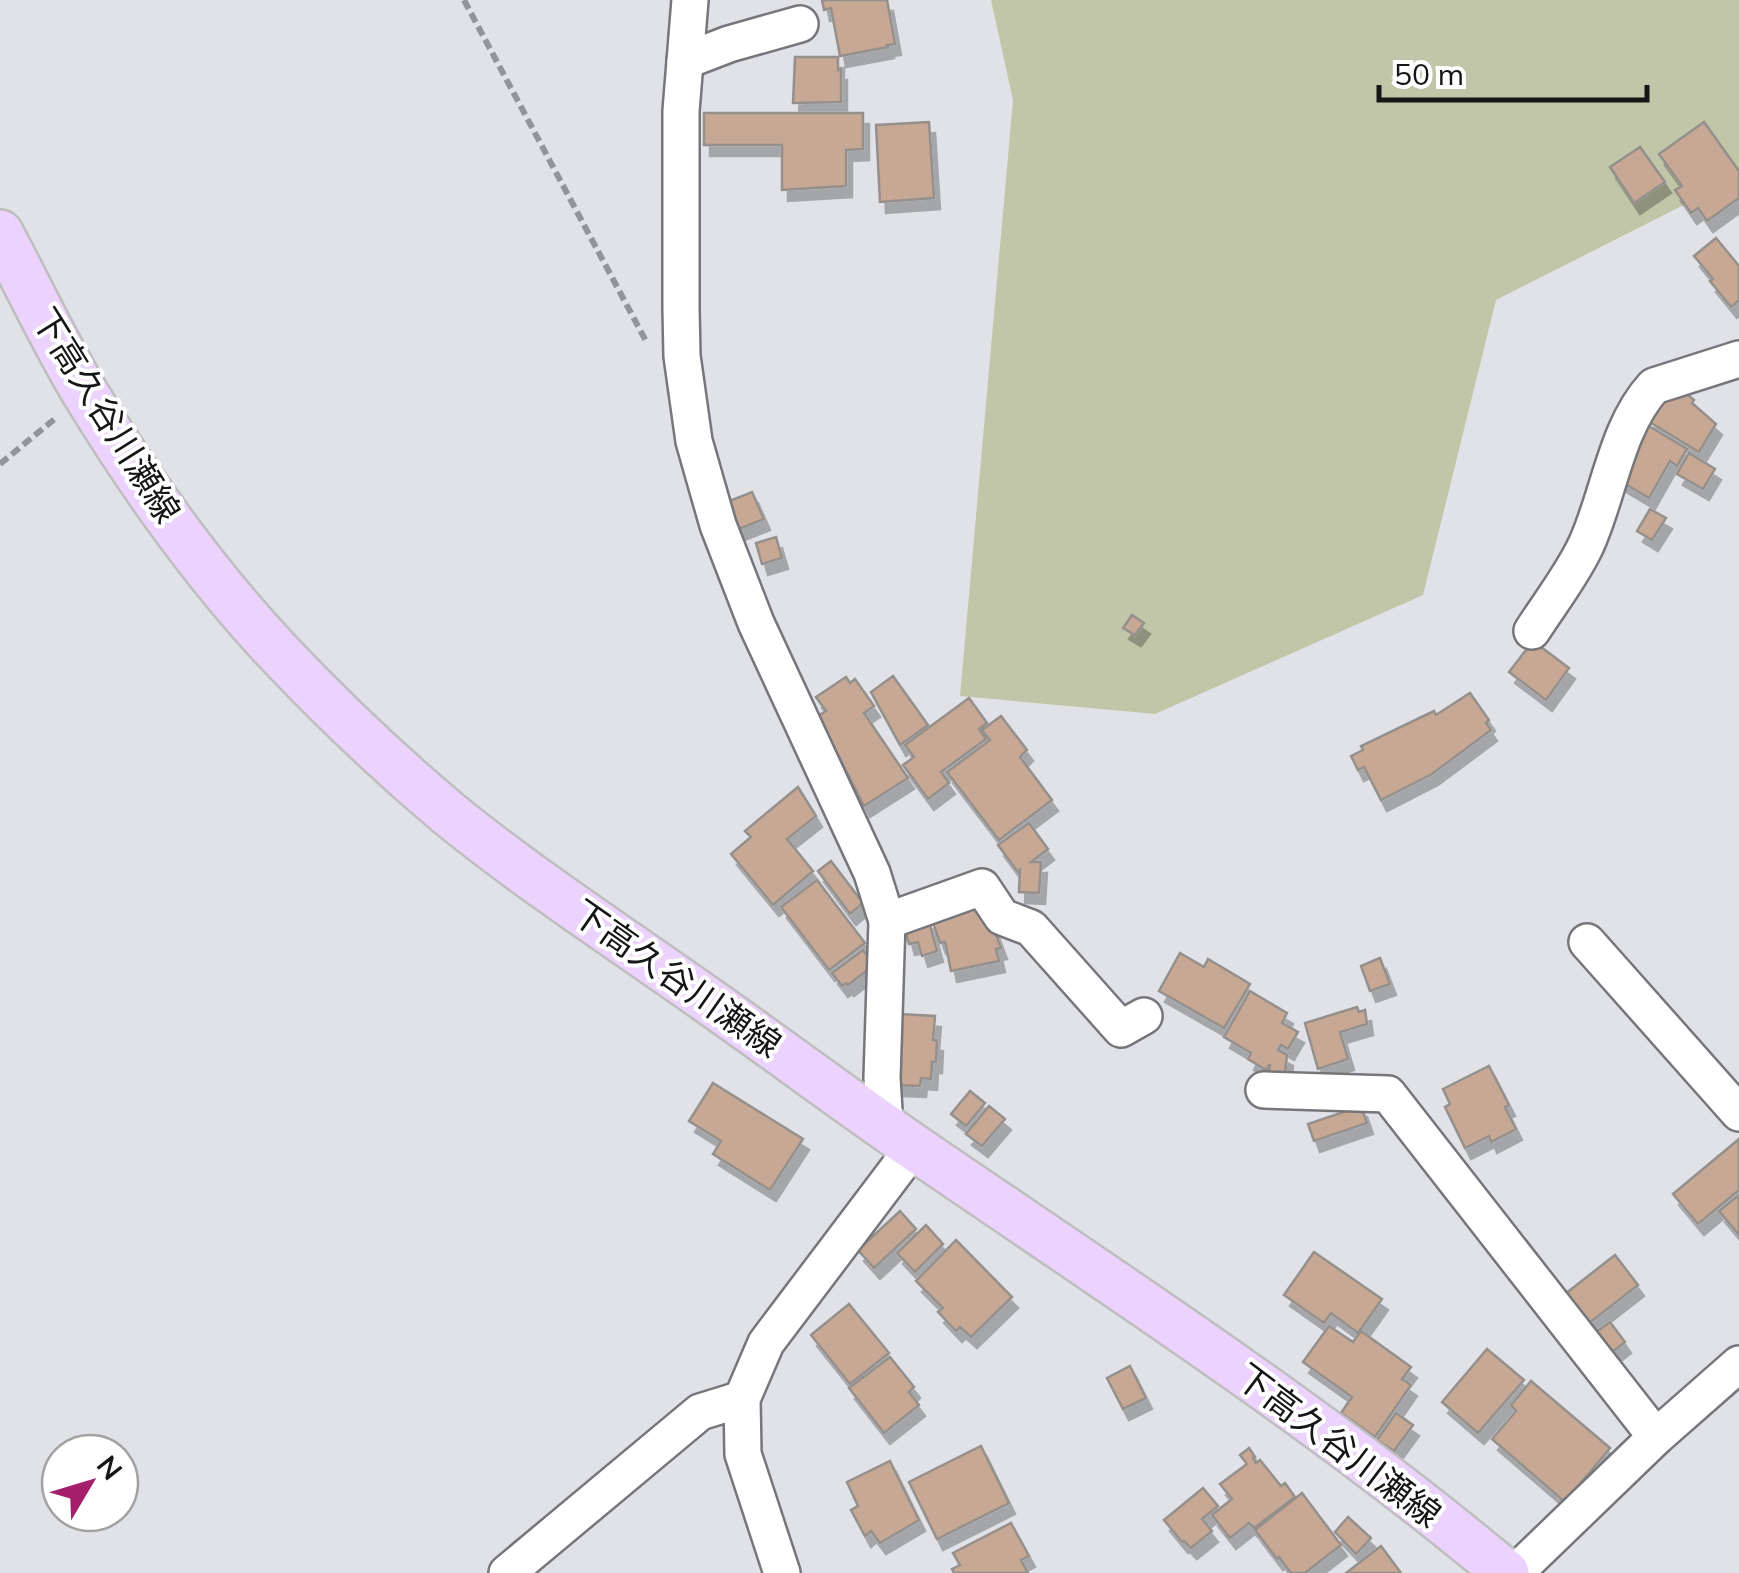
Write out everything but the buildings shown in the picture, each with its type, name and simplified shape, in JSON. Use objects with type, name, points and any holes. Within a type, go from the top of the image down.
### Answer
[{"type":"main road","name":"下高久谷川瀬線","points":[[0,233],[85,394],[150,492],[218,582],[277,651],[448,813],[900,1137],[1149,1306],[1311,1422],[1506,1573]]},
{"type":"street","points":[[690,0],[681,111],[682,356],[694,440],[718,525],[756,623],[872,873],[887,921],[882,1078],[900,1137],[766,1343],[742,1399],[743,1454],[782,1573]]},
{"type":"street","points":[[686,60],[800,24]]},
{"type":"street","points":[[1532,632],[1586,544],[1618,454],[1646,395],[1654,386],[1739,359]]},
{"type":"street","points":[[887,921],[982,887],[1002,917],[1030,928],[1121,1028],[1144,1016]]},
{"type":"street","points":[[1587,942],[1739,1113]]},
{"type":"street","points":[[1264,1090],[1388,1094],[1656,1437]]},
{"type":"street","points":[[1515,1573],[1656,1437],[1739,1364]]},
{"type":"street","points":[[507,1573],[700,1412],[742,1399]]},
{"type":"path","points":[[464,0],[648,345],[682,356]]},
{"type":"path","points":[[0,464],[85,394]]},
{"type":"green space","points":[[991,0],[1739,0],[1739,177],[1496,300],[1423,595],[1155,714],[960,696],[1013,100]]}]
